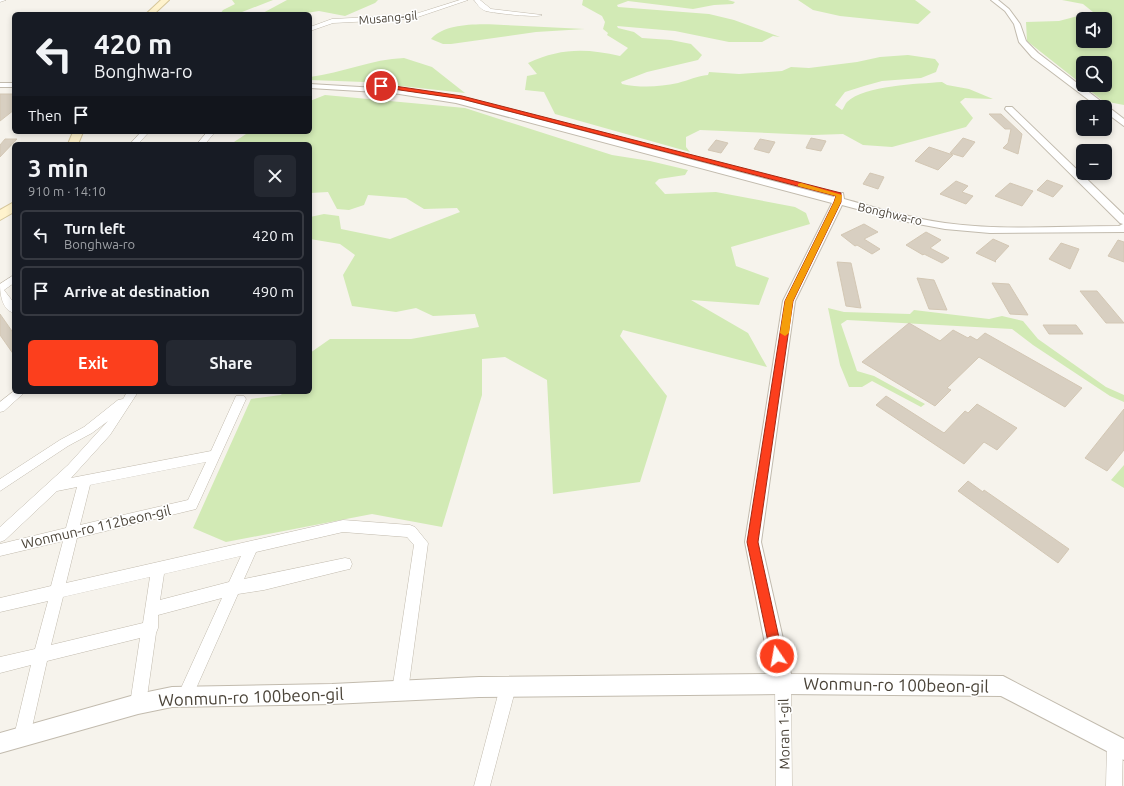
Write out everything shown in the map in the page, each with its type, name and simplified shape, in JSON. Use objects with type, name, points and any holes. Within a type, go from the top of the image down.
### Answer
[{"type":"main road","points":[[152,12],[165,0]]},
{"type":"main road","points":[[160,12],[173,0]]},
{"type":"main road","points":[[0,208],[12,199]]},
{"type":"main road","points":[[0,216],[12,207]]},
{"type":"street","name":"Musang-gil","points":[[312,28],[332,21],[412,17],[465,0]]},
{"type":"street","points":[[478,0],[486,10],[516,13],[530,17],[539,15]]},
{"type":"street","points":[[994,0],[1007,10],[1017,24],[1023,42],[1035,55],[1094,100]]},
{"type":"street","name":"Bonghwa-ro","points":[[312,82],[384,86],[462,97],[838,199],[902,218],[946,226],[990,230],[1124,228]]},
{"type":"street","points":[[0,85],[12,85]]},
{"type":"street","name":"Bonghwa-ro","points":[[312,86],[393,91],[456,101],[838,199],[936,217],[982,222],[1115,222],[1124,224]]},
{"type":"street","points":[[0,90],[12,89]]},
{"type":"street","points":[[1009,109],[1124,221]]},
{"type":"street","points":[[1112,114],[1124,123]]},
{"type":"street","points":[[136,142],[143,134]]},
{"type":"street","points":[[203,142],[209,134]]},
{"type":"street","name":"Moran 1-gil","points":[[784,786],[783,684],[753,542],[789,301],[838,199]]},
{"type":"street","points":[[12,280],[0,290],[12,307]]},
{"type":"street","points":[[0,408],[18,394]]},
{"type":"street","points":[[0,486],[64,443],[88,430],[133,394]]},
{"type":"street","name":"Wonmun-ro 112beon-gil","points":[[0,536],[111,426],[133,394]]},
{"type":"street","points":[[51,487],[215,455],[240,399]]},
{"type":"street","name":"Wonmun-ro 112beon-gil","points":[[0,550],[192,505],[215,455]]},
{"type":"street","points":[[22,736],[85,481]]},
{"type":"street","points":[[0,605],[343,526],[410,531],[421,543],[400,691]]},
{"type":"street","points":[[184,697],[252,547]]},
{"type":"street","points":[[153,609],[233,588],[264,583],[345,564]]},
{"type":"street","points":[[138,704],[151,628],[158,568]]},
{"type":"street","points":[[0,665],[151,628]]},
{"type":"street","name":"Wonmun-ro 100beon-gil","points":[[0,743],[138,704],[184,697],[508,687],[783,684],[1003,686],[1119,747]]},
{"type":"street","points":[[482,786],[508,687]]},
{"type":"street","points":[[1114,786],[1119,747]]},
{"type":"green space","points":[[232,0],[273,0],[242,12],[222,12],[235,4]]},
{"type":"green space","points":[[287,0],[378,0],[375,3],[345,16],[319,11],[265,12]]},
{"type":"green space","points":[[583,0],[728,0],[735,2],[733,4],[714,5],[693,9],[628,1],[617,5],[618,7],[709,14],[734,20],[780,37],[773,36],[762,42],[729,42],[675,31],[617,26],[618,28],[634,32],[642,38],[671,40],[691,44],[702,55],[698,60],[647,72],[621,82],[622,84],[657,86],[678,83],[708,75],[709,72],[739,74],[782,71],[791,67],[809,68],[857,62],[880,57],[908,55],[935,59],[939,64],[936,72],[921,78],[882,81],[845,92],[835,105],[842,110],[847,102],[855,96],[892,86],[942,82],[947,85],[969,89],[993,99],[965,98],[960,102],[973,118],[966,127],[892,147],[863,145],[843,134],[813,135],[700,130],[686,137],[686,147],[690,152],[555,114],[544,92],[525,90],[527,76],[537,74],[528,63],[540,58],[551,54],[573,51],[608,53],[620,56],[628,48],[607,35],[608,33],[603,29],[605,22],[602,16],[582,5]]},
{"type":"green space","points":[[798,0],[915,0],[931,12],[918,24],[840,16],[813,10]]},
{"type":"green space","points":[[1062,0],[1124,0],[1124,105],[1112,103],[1112,100],[1102,100],[1092,92],[1112,92],[1112,56],[1076,56],[1076,80],[1027,41],[1026,22],[1059,21],[1076,16],[1076,48],[1112,48],[1112,12],[1093,12],[1083,4]]},
{"type":"green space","points":[[486,24],[585,29],[536,32],[451,44],[443,44],[431,39],[438,33],[465,25]]},
{"type":"green space","points":[[404,58],[432,67],[465,93],[364,82],[312,80],[312,77],[392,59]]},
{"type":"green space","points":[[325,95],[465,108],[612,155],[650,161],[688,170],[685,175],[659,179],[655,183],[665,194],[716,192],[795,207],[806,213],[810,224],[731,247],[736,266],[769,278],[759,305],[691,300],[748,333],[767,367],[623,330],[620,336],[667,396],[640,482],[553,494],[547,380],[505,357],[482,359],[482,395],[442,527],[372,514],[226,542],[193,528],[251,399],[282,394],[312,394],[312,352],[330,339],[411,339],[479,327],[475,314],[433,316],[416,308],[396,312],[352,306],[343,275],[355,255],[340,244],[312,239],[312,217],[324,214],[339,216],[341,229],[390,239],[460,212],[457,208],[424,209],[406,198],[368,195],[364,205],[349,210],[337,209],[328,192],[312,193],[312,142],[234,142],[246,134],[312,134],[312,100]]},
{"type":"green space","points":[[828,308],[844,312],[910,314],[914,310],[989,319],[1002,316],[1023,321],[1038,339],[1106,387],[1124,395],[1124,402],[1110,396],[1033,345],[1012,329],[847,320],[841,324],[857,371],[874,376],[925,404],[921,407],[872,381],[862,387],[849,387],[840,365]]},
{"type":"green space","points":[[1124,465],[1124,488],[1111,480]]},
{"type":"building","points":[[0,94],[12,94],[12,112],[0,121]]},
{"type":"building","points":[[989,114],[1001,114],[1022,134],[1018,154],[1003,148],[1008,143],[1011,129],[1005,129]]},
{"type":"building","points":[[811,138],[826,141],[821,151],[806,148]]},
{"type":"building","points":[[963,138],[975,142],[963,157],[950,153]]},
{"type":"building","points":[[5,139],[17,139],[12,142],[12,144],[0,157],[0,145]]},
{"type":"building","points":[[760,139],[775,142],[769,153],[754,149]]},
{"type":"building","points":[[716,140],[728,143],[721,153],[708,150]]},
{"type":"building","points":[[929,147],[953,155],[938,170],[915,161]]},
{"type":"building","points":[[870,173],[884,177],[878,189],[863,184]]},
{"type":"building","points":[[1047,180],[1063,186],[1053,197],[1037,190]]},
{"type":"building","points":[[956,181],[968,186],[962,192],[973,196],[966,204],[940,194]]},
{"type":"building","points":[[1010,183],[1033,191],[1022,206],[995,196]]},
{"type":"building","points":[[864,224],[878,232],[864,239],[880,249],[872,254],[857,245],[855,246],[841,235]]},
{"type":"building","points":[[926,232],[941,240],[930,248],[949,258],[942,263],[924,254],[923,255],[906,245]]},
{"type":"building","points":[[993,239],[1009,246],[995,261],[996,262],[976,253]]},
{"type":"building","points":[[1118,240],[1124,242],[1124,262],[1108,256]]},
{"type":"building","points":[[1061,243],[1079,249],[1070,269],[1049,259]]},
{"type":"building","points":[[837,262],[851,263],[861,308],[846,306]]},
{"type":"building","points":[[917,278],[934,280],[947,310],[929,309]]},
{"type":"building","points":[[992,283],[1009,284],[1028,315],[1010,314]]},
{"type":"building","points":[[1080,291],[1097,291],[1124,323],[1106,323]]},
{"type":"building","points":[[0,314],[12,331],[12,352],[0,335]]},
{"type":"building","points":[[909,323],[940,341],[953,330],[968,338],[970,336],[977,340],[985,333],[1082,388],[1065,407],[979,357],[947,388],[951,390],[935,406],[862,362]]},
{"type":"building","points":[[1043,325],[1076,325],[1083,334],[1049,334]]},
{"type":"building","points":[[886,396],[944,433],[965,411],[968,413],[977,404],[1017,428],[997,450],[984,442],[964,464],[876,405]]},
{"type":"building","points":[[1124,409],[1124,450],[1107,471],[1085,458]]},
{"type":"building","points":[[968,481],[983,492],[984,490],[1069,549],[1058,563],[958,491]]},
{"type":"slow traffic","points":[[785,333],[789,301],[838,202],[839,195],[801,185]]},
{"type":"route","points":[[381,86],[431,91],[462,97],[839,195],[838,202],[789,301],[753,542],[777,656]]}]
